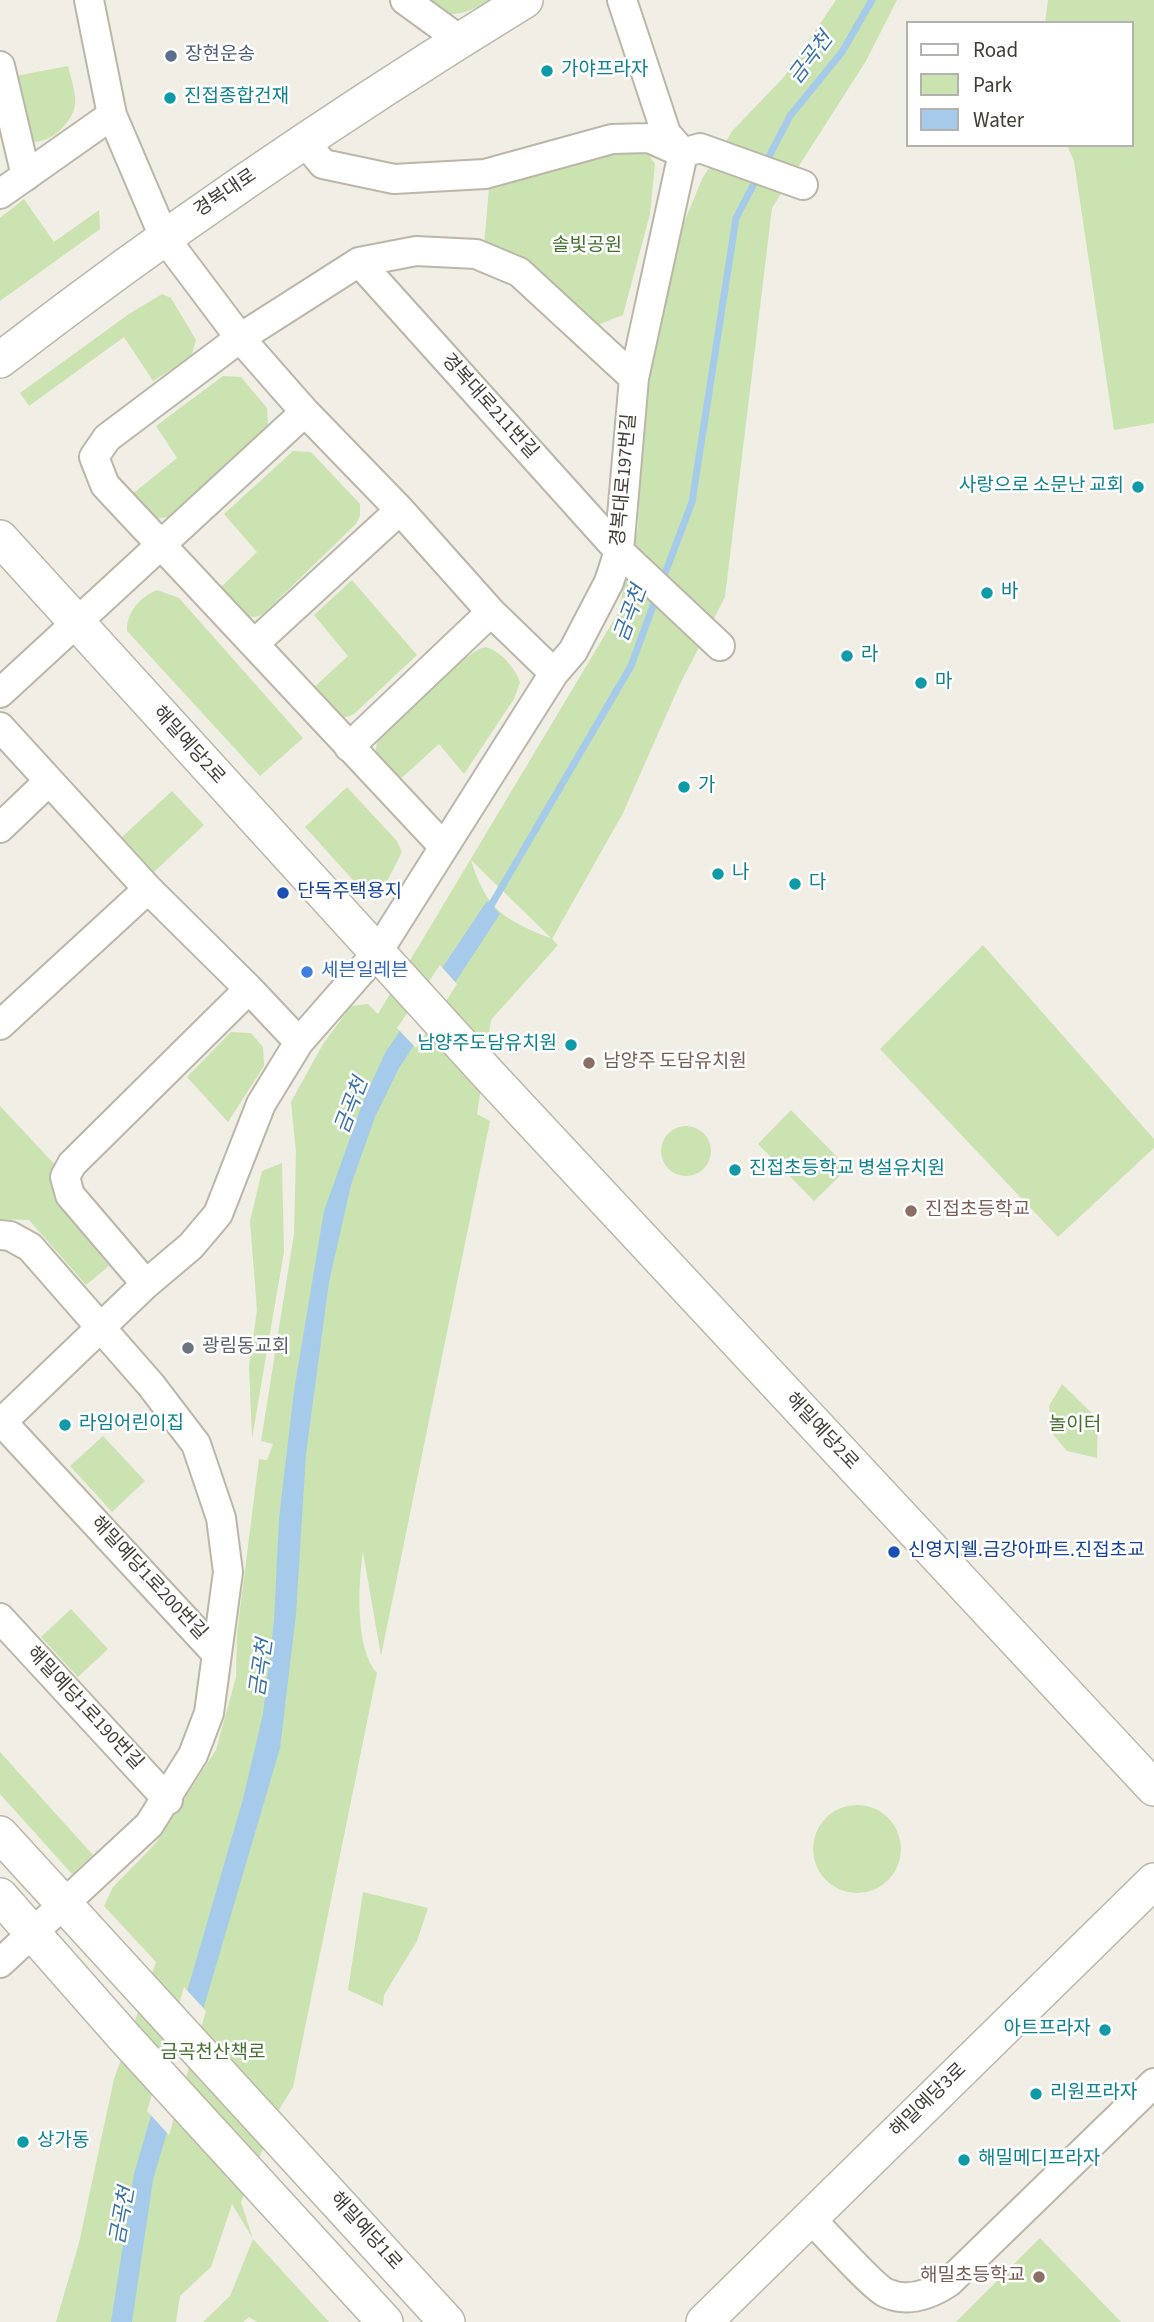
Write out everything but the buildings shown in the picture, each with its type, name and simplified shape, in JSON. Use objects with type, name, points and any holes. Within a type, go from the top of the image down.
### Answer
[{"type":"street","points":[[89,0],[112,115],[164,237],[240,338],[305,412],[400,510],[491,612],[554,673]]},
{"type":"street","points":[[405,0],[460,40]]},
{"type":"street","name":"경복대로","points":[[0,360],[164,237],[304,141],[525,0]]},
{"type":"street","points":[[622,0],[666,133],[691,151]]},
{"type":"street","points":[[0,66],[26,176]]},
{"type":"street","points":[[0,194],[112,115]]},
{"type":"street","points":[[304,141],[323,164],[394,179],[485,174],[612,139],[649,138],[803,185]]},
{"type":"street","name":"경복대로197번길","points":[[377,953],[554,673],[573,651],[609,582],[619,551],[634,378],[691,151]]},
{"type":"street","points":[[443,846],[105,485],[94,457],[107,438],[240,338],[359,262],[416,251],[476,254],[519,272],[634,378]]},
{"type":"street","name":"경복대로211번길","points":[[359,262],[619,551],[720,646]]},
{"type":"street","points":[[0,693],[305,412]]},
{"type":"street","points":[[254,644],[400,510]]},
{"type":"street","name":"해밀예당2로","points":[[0,538],[489,1075],[1154,1788]]},
{"type":"street","points":[[349,747],[491,612]]},
{"type":"street","points":[[0,727],[148,889],[299,1042]]},
{"type":"street","points":[[0,828],[49,781]]},
{"type":"street","points":[[0,1025],[148,889]]},
{"type":"street","name":"해밀예당1로200번길","points":[[218,1654],[1,1423],[146,1284],[191,1247],[218,1214],[261,1104],[299,1042],[377,953]]},
{"type":"street","points":[[146,1284],[71,1195],[65,1177],[72,1164],[249,989]]},
{"type":"street","points":[[0,1235],[10,1236],[30,1247],[102,1328]]},
{"type":"street","name":"해밀예당1로200번길","points":[[102,1328],[151,1385],[196,1444],[221,1518],[228,1572],[218,1654]]},
{"type":"street","name":"해밀예당1로190번길","points":[[0,1618],[168,1800]]},
{"type":"street","points":[[0,1963],[149,1825],[168,1800],[193,1755],[209,1713],[218,1654]]},
{"type":"street","points":[[0,1834],[65,1904]]},
{"type":"street","name":"해밀예당3로","points":[[704,2322],[1154,1881]]},
{"type":"street","points":[[0,1896],[125,2038],[385,2322]]},
{"type":"street","name":"해밀예당1로","points":[[65,1904],[447,2322]]},
{"type":"street","points":[[810,2218],[886,2292],[918,2297],[931,2294],[949,2282],[1154,2084]]},
{"type":"green space","points":[[392,0],[491,0],[464,12],[442,14]]},
{"type":"green space","name":"금곡천산책로","points":[[836,0],[897,0],[866,61],[772,208],[725,597],[680,684],[623,813],[552,939],[558,945],[491,1020],[477,1114],[490,1121],[381,1656],[363,1552],[360,1616],[365,1648],[377,1673],[293,2087],[280,2108],[241,2202],[253,2239],[232,2204],[211,2267],[180,2296],[176,2322],[56,2322],[79,2243],[114,2079],[156,1962],[104,1906],[113,1887],[156,1843],[216,1750],[236,1677],[237,1633],[259,1459],[267,1460],[273,1444],[261,1441],[294,1234],[296,1152],[291,1102],[323,1044],[351,1006],[368,1004],[378,1014],[618,613],[638,527],[643,383],[671,254],[702,179],[733,130],[784,77]],"holes":[[[471,860],[550,937],[520,925],[499,911],[483,890]]]},
{"type":"green space","points":[[1048,0],[1154,0],[1154,423],[1114,430],[1074,161],[1068,147],[1133,147],[1133,21],[1045,21]]},
{"type":"green space","points":[[68,66],[75,98],[73,112],[57,133],[34,142],[30,136],[16,76]]},
{"type":"green space","name":"솔빛공원","points":[[643,147],[655,164],[650,214],[623,315],[592,327],[525,258],[484,245],[490,177]]},
{"type":"green space","points":[[24,199],[54,242],[99,210],[100,229],[0,301],[0,218]]},
{"type":"green space","points":[[162,294],[171,298],[196,340],[191,357],[153,381],[124,337],[29,406],[20,393],[129,314]]},
{"type":"green space","points":[[223,376],[241,377],[267,408],[268,425],[170,517],[151,519],[131,495],[177,458],[156,426]]},
{"type":"green space","points":[[293,451],[311,452],[360,504],[360,516],[356,524],[263,614],[250,617],[238,611],[218,590],[257,552],[224,514]]},
{"type":"green space","points":[[352,580],[417,655],[354,714],[340,717],[324,708],[309,692],[348,656],[314,615]]},
{"type":"green space","points":[[157,590],[179,598],[303,738],[260,776],[127,631],[129,618],[136,606],[145,596]]},
{"type":"green space","points":[[486,647],[502,656],[518,676],[520,682],[514,699],[464,774],[439,744],[396,783],[375,757],[377,741],[464,659]]},
{"type":"green space","points":[[347,787],[397,841],[402,852],[381,893],[374,897],[362,890],[305,827]]},
{"type":"green space","points":[[172,791],[204,825],[154,872],[122,837]]},
{"type":"green space","points":[[983,945],[1154,1139],[1154,1148],[1058,1237],[880,1049]]},
{"type":"green space","points":[[231,1032],[251,1033],[263,1047],[264,1066],[228,1122],[187,1077]]},
{"type":"green space","points":[[0,1106],[59,1169],[54,1198],[109,1266],[86,1285],[29,1220],[0,1219]]},
{"type":"green space","points":[[791,1110],[848,1168],[814,1201],[758,1144]]},
{"type":"green space","points":[[686,1126],[704,1133],[711,1151],[704,1169],[686,1176],[668,1169],[661,1151],[668,1133]]},
{"type":"green space","points":[[282,1163],[284,1252],[252,1438],[249,1366],[257,1310],[250,1221],[262,1171]]},
{"type":"green space","name":"놀이터","points":[[1062,1384],[1098,1419],[1097,1458],[1067,1451],[1052,1433],[1049,1406]]},
{"type":"green space","points":[[103,1436],[145,1481],[112,1512],[70,1466]]},
{"type":"green space","points":[[71,1609],[108,1649],[78,1677],[41,1637]]},
{"type":"green space","points":[[0,1752],[93,1855],[72,1874],[0,1794]]},
{"type":"green space","points":[[857,1805],[874,1809],[888,1818],[897,1832],[901,1849],[897,1866],[888,1880],[874,1889],[857,1893],[840,1889],[826,1880],[817,1866],[813,1849],[817,1832],[826,1818],[840,1809]]},
{"type":"green space","points":[[363,1892],[428,1908],[417,1941],[384,1995],[383,2006],[348,1990]]},
{"type":"green space","name":"해밀초등학교","points":[[1040,2238],[1121,2322],[956,2322]]},
{"type":"green space","points":[[253,2239],[329,2322],[257,2322],[249,2317],[243,2322],[203,2322],[230,2296]]},
{"type":"water","name":"금곡천","points":[[487,901],[500,914],[399,1068],[375,1117],[351,1185],[329,1282],[306,1454],[296,1614],[280,1748],[153,2180],[132,2322],[111,2322],[134,2174],[243,1799],[263,1714],[274,1621],[279,1518],[294,1391],[324,1211],[364,1099],[385,1053]]},
{"type":"pier","points":[[440,965],[457,984],[416,1048],[397,1028]]},
{"type":"pier","points":[[184,1987],[206,2011],[169,2135],[147,2111]]},
{"type":"waterway","name":"금곡천","points":[[764,166],[790,116],[842,52],[872,0]]},
{"type":"waterway","name":"금곡천","points":[[661,584],[692,502],[736,218],[758,176]]},
{"type":"waterway","name":"금곡천","points":[[486,914],[631,666],[657,595]]},
{"type":"place","name":"장현운송","points":[[171,56]]},
{"type":"place","name":"가야프라자","points":[[547,71]]},
{"type":"place","name":"진접종합건재","points":[[170,98]]},
{"type":"place","name":"사랑으로 소문난 교회","points":[[1138,487]]},
{"type":"place","name":"바","points":[[987,593]]},
{"type":"place","name":"라","points":[[847,656]]},
{"type":"place","name":"마","points":[[921,683]]},
{"type":"place","name":"가","points":[[684,787]]},
{"type":"place","name":"나","points":[[718,874]]},
{"type":"place","name":"다","points":[[795,884]]},
{"type":"place","name":"단독주택용지","points":[[283,893]]},
{"type":"place","name":"세븐일레븐","points":[[307,972]]},
{"type":"place","name":"남양주도담유치원","points":[[571,1045]]},
{"type":"place","name":"남양주 도담유치원","points":[[589,1063]]},
{"type":"place","name":"진접초등학교 병설유치원","points":[[735,1170]]},
{"type":"place","name":"진접초등학교","points":[[911,1211]]},
{"type":"place","name":"광림동교회","points":[[188,1348]]},
{"type":"place","name":"라임어린이집","points":[[65,1425]]},
{"type":"place","name":"신영지웰.금강아파트.진접초교","points":[[894,1552]]},
{"type":"place","name":"아트프라자","points":[[1105,2030]]},
{"type":"place","name":"리원프라자","points":[[1036,2094]]},
{"type":"place","name":"상가동","points":[[23,2142]]},
{"type":"place","name":"해밀메디프라자","points":[[964,2160]]},
{"type":"place","name":"해밀초등학교","points":[[1039,2277]]}]
